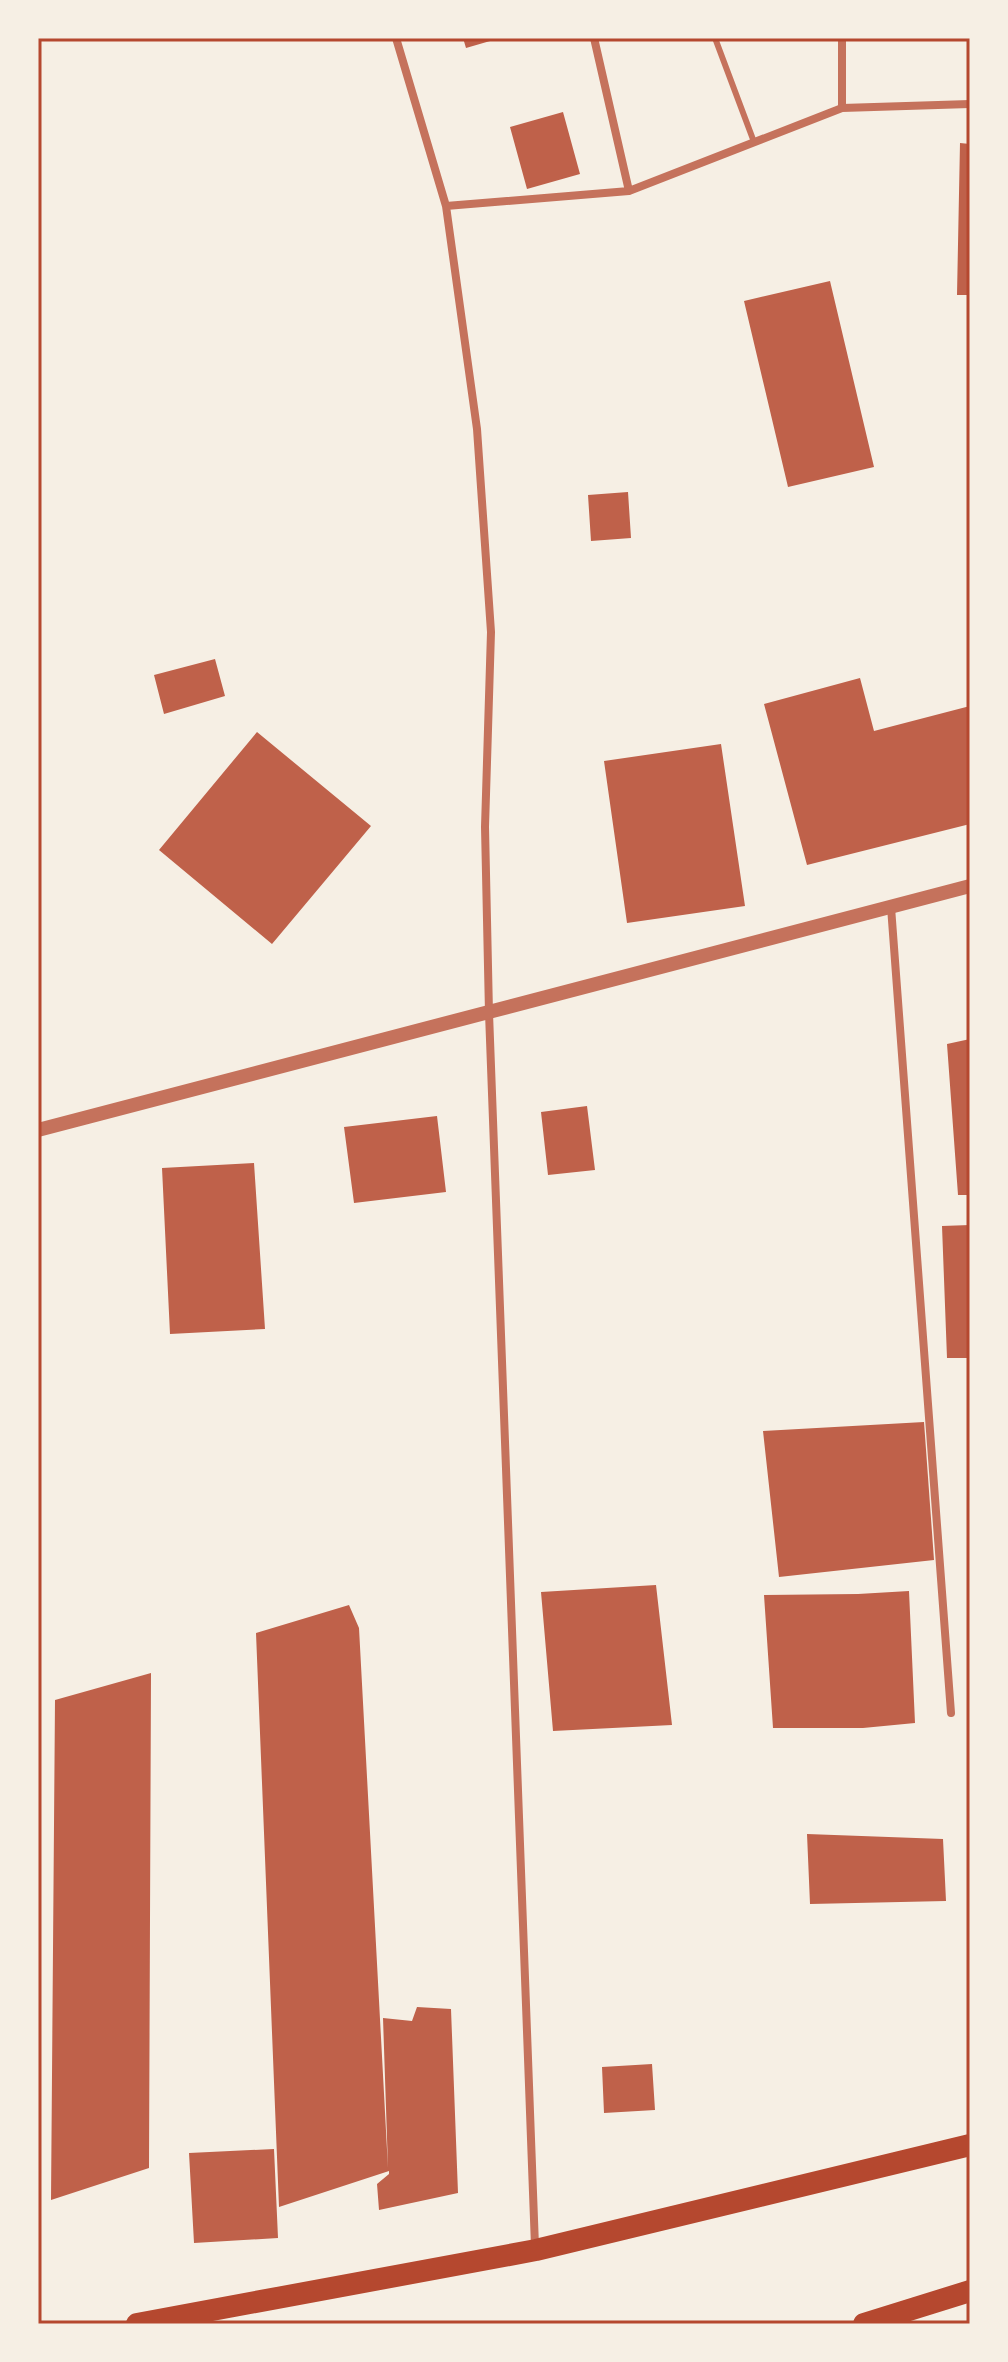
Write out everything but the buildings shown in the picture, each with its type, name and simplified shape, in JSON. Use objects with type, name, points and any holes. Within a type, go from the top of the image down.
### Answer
[{"type":"highway","points":[[137,2324],[536,2250],[970,2145]]},
{"type":"highway","points":[[864,2324],[970,2291]]},
{"type":"street","points":[[396,38],[446,206],[477,429],[491,632],[485,827],[489,1013],[536,2250]]},
{"type":"street","points":[[594,38],[629,191]]},
{"type":"street","points":[[842,38],[842,108]]},
{"type":"street","points":[[446,206],[629,191],[842,108],[970,104]]},
{"type":"street","points":[[38,1130],[970,886]]},
{"type":"street","points":[[891,907],[951,1713]]},
{"type":"lane","points":[[715,38],[754,142]]}]
